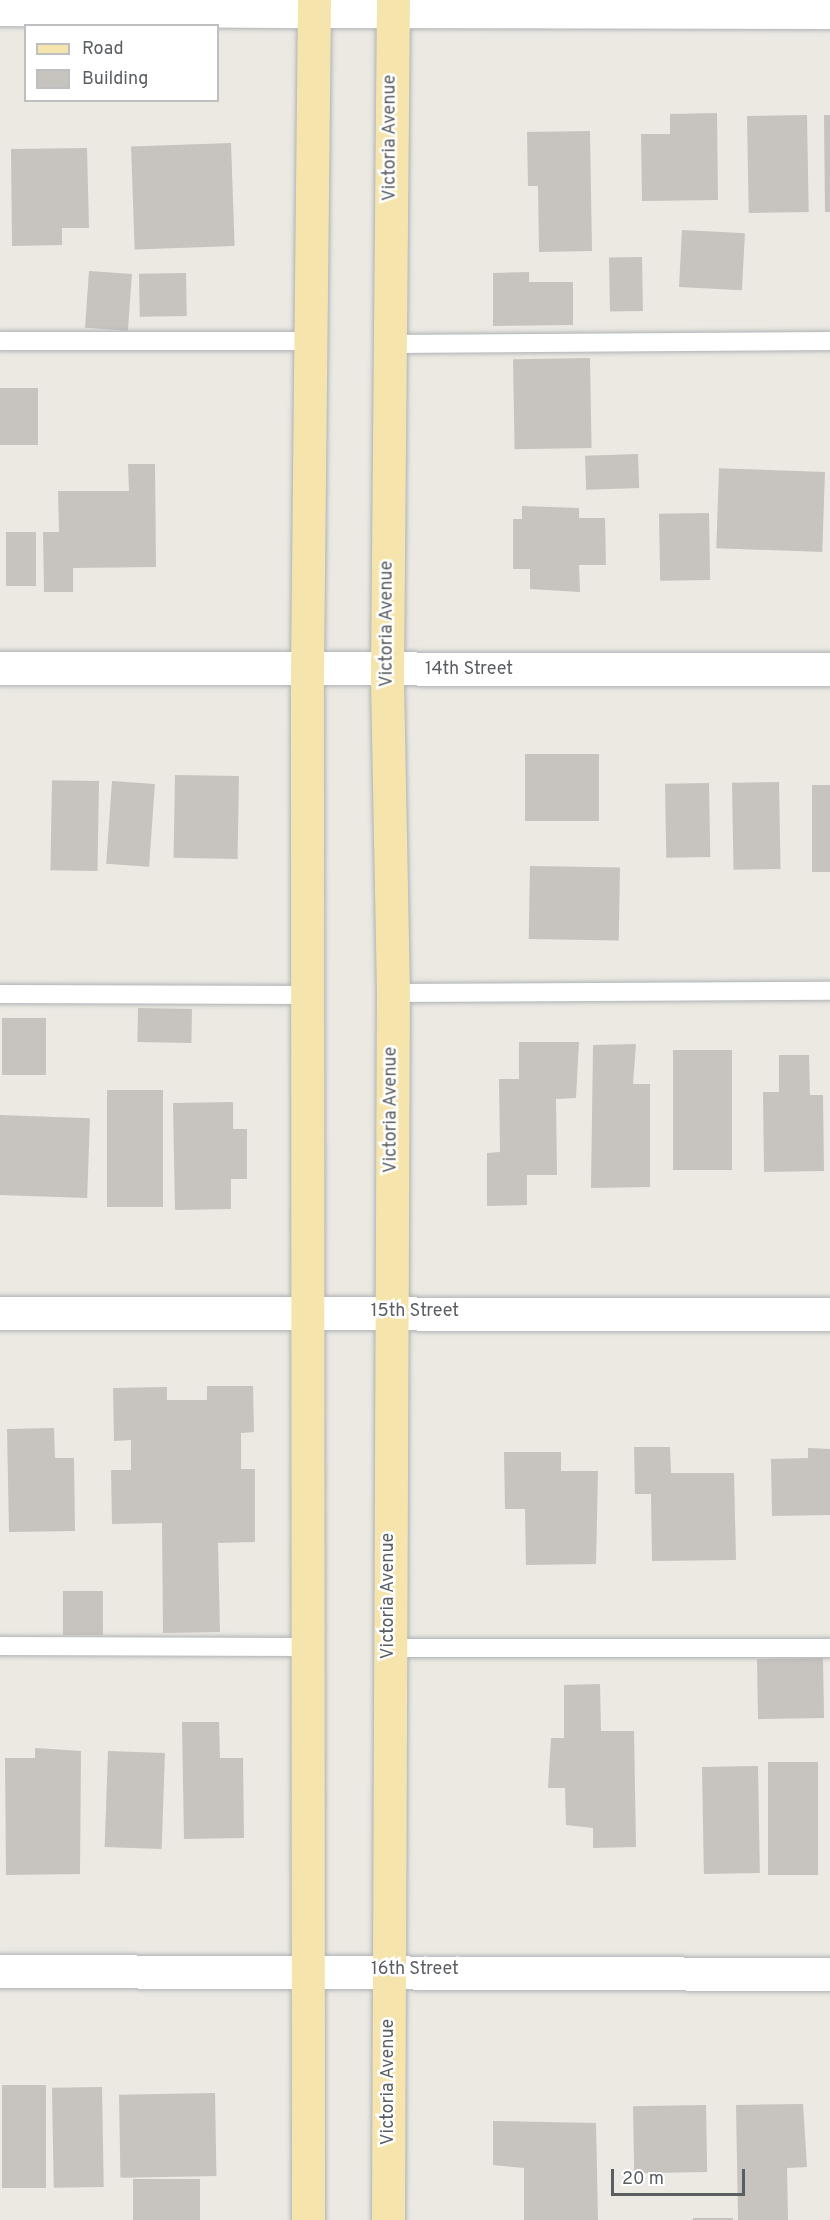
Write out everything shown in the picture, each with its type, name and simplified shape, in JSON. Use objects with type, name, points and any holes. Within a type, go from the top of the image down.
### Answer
[{"type":"main road","points":[[308,2220],[305,1970],[309,1313],[307,669],[314,6]]},
{"type":"main road","name":"Victoria Avenue","points":[[388,2220],[393,993],[387,671],[393,6]]},
{"type":"street","points":[[0,9],[393,6],[830,12]]},
{"type":"street","name":"14th Street","points":[[0,668],[387,671],[830,669]]},
{"type":"street","name":"15th Street","points":[[0,1313],[390,1311],[830,1314]]},
{"type":"street","name":"16th Street","points":[[0,1971],[390,1970],[830,1974]]},
{"type":"lane","points":[[0,341],[310,341]]},
{"type":"lane","points":[[390,344],[830,342]]},
{"type":"lane","points":[[393,993],[830,991]]},
{"type":"lane","points":[[0,994],[308,994]]},
{"type":"lane","points":[[0,1646],[307,1647]]},
{"type":"lane","points":[[389,1648],[830,1648]]},
{"type":"building","points":[[717,113],[718,200],[642,201],[641,134],[670,134],[670,114]]},
{"type":"building","points":[[807,115],[809,212],[749,213],[747,116]]},
{"type":"building","points":[[824,115],[830,115],[830,212],[825,212]]},
{"type":"building","points":[[590,131],[592,251],[539,252],[538,186],[528,186],[527,132]]},
{"type":"building","points":[[231,143],[235,246],[135,249],[131,146]]},
{"type":"building","points":[[87,148],[89,228],[62,228],[62,245],[12,246],[11,149]]},
{"type":"building","points":[[682,230],[745,233],[742,290],[679,287]]},
{"type":"building","points":[[642,257],[643,311],[610,312],[609,258]]},
{"type":"building","points":[[89,271],[132,274],[128,331],[85,328]]},
{"type":"building","points":[[529,272],[529,282],[573,282],[573,325],[493,326],[493,273]]},
{"type":"building","points":[[186,273],[187,316],[140,317],[139,274]]},
{"type":"building","points":[[590,358],[592,448],[515,449],[513,359]]},
{"type":"building","points":[[0,388],[38,388],[38,445],[0,445]]},
{"type":"building","points":[[638,454],[639,488],[586,490],[585,456]]},
{"type":"building","points":[[128,464],[155,464],[156,567],[73,568],[73,592],[44,592],[43,532],[59,532],[58,491],[129,491]]},
{"type":"building","points":[[719,468],[825,472],[822,552],[716,548]]},
{"type":"building","points":[[522,506],[579,508],[579,518],[605,518],[606,565],[579,565],[580,592],[530,589],[530,569],[513,569],[513,519],[522,519]]},
{"type":"building","points":[[709,513],[710,580],[660,581],[659,514]]},
{"type":"building","points":[[6,532],[36,532],[36,586],[6,586]]},
{"type":"building","points":[[525,754],[599,754],[599,821],[525,821]]},
{"type":"building","points":[[175,775],[239,776],[238,859],[174,858]]},
{"type":"building","points":[[52,780],[99,781],[97,871],[50,870]]},
{"type":"building","points":[[112,781],[155,784],[149,867],[106,864]]},
{"type":"building","points":[[779,782],[781,869],[734,870],[732,783]]},
{"type":"building","points":[[709,783],[710,857],[666,858],[665,784]]},
{"type":"building","points":[[812,785],[830,785],[830,872],[812,872]]},
{"type":"building","points":[[530,866],[620,868],[619,941],[529,939]]},
{"type":"building","points":[[138,1008],[192,1009],[191,1043],[137,1042]]},
{"type":"building","points":[[2,1018],[46,1018],[46,1075],[2,1075]]},
{"type":"building","points":[[519,1042],[579,1042],[576,1098],[556,1099],[557,1175],[527,1175],[527,1205],[487,1206],[487,1153],[500,1152],[499,1079],[519,1079]]},
{"type":"building","points":[[636,1044],[633,1084],[650,1084],[650,1187],[591,1188],[593,1045]]},
{"type":"building","points":[[673,1050],[732,1050],[732,1170],[673,1170]]},
{"type":"building","points":[[779,1055],[809,1055],[810,1095],[823,1095],[824,1171],[764,1172],[763,1092],[779,1092]]},
{"type":"building","points":[[107,1090],[163,1090],[163,1207],[107,1207]]},
{"type":"building","points":[[233,1102],[233,1129],[247,1129],[247,1179],[231,1179],[231,1209],[175,1210],[173,1103]]},
{"type":"building","points":[[0,1115],[90,1118],[87,1198],[0,1195]]},
{"type":"building","points":[[207,1386],[253,1386],[254,1432],[241,1433],[241,1469],[255,1469],[255,1542],[218,1543],[220,1632],[163,1633],[162,1523],[112,1524],[111,1470],[131,1470],[131,1440],[114,1441],[113,1388],[167,1387],[167,1400],[207,1400]]},
{"type":"building","points":[[54,1428],[55,1458],[74,1458],[75,1531],[9,1532],[7,1429]]},
{"type":"building","points":[[634,1447],[670,1447],[671,1473],[734,1473],[736,1560],[652,1561],[651,1494],[635,1494]]},
{"type":"building","points":[[808,1448],[830,1449],[830,1515],[772,1516],[771,1459],[808,1458]]},
{"type":"building","points":[[504,1452],[561,1452],[561,1471],[598,1471],[596,1564],[526,1565],[525,1509],[505,1509]]},
{"type":"building","points":[[63,1591],[103,1591],[103,1635],[63,1635]]},
{"type":"building","points":[[823,1658],[824,1718],[758,1719],[757,1659]]},
{"type":"building","points":[[600,1684],[601,1731],[634,1731],[636,1847],[593,1848],[593,1828],[566,1825],[565,1788],[548,1788],[551,1738],[564,1738],[564,1685]]},
{"type":"building","points":[[182,1722],[219,1722],[220,1758],[243,1758],[244,1838],[184,1839]]},
{"type":"building","points":[[35,1748],[81,1751],[80,1874],[6,1875],[5,1758],[35,1758]]},
{"type":"building","points":[[108,1751],[165,1753],[162,1849],[105,1847]]},
{"type":"building","points":[[768,1762],[818,1762],[818,1875],[768,1875]]},
{"type":"building","points":[[758,1766],[760,1873],[704,1874],[702,1767]]},
{"type":"building","points":[[2,2085],[46,2085],[46,2188],[2,2188]]},
{"type":"building","points":[[102,2087],[104,2187],[54,2188],[52,2088]]},
{"type":"building","points":[[215,2093],[216,2176],[120,2178],[119,2095]]},
{"type":"building","points":[[803,2104],[807,2167],[787,2168],[788,2220],[738,2220],[736,2105]]},
{"type":"building","points":[[706,2105],[707,2172],[634,2173],[633,2106]]},
{"type":"building","points":[[493,2121],[596,2123],[598,2220],[524,2220],[524,2168],[493,2165]]},
{"type":"building","points":[[133,2179],[200,2179],[200,2220],[133,2220]]},
{"type":"building","points":[[693,2218],[733,2218],[733,2220],[693,2220]]}]
